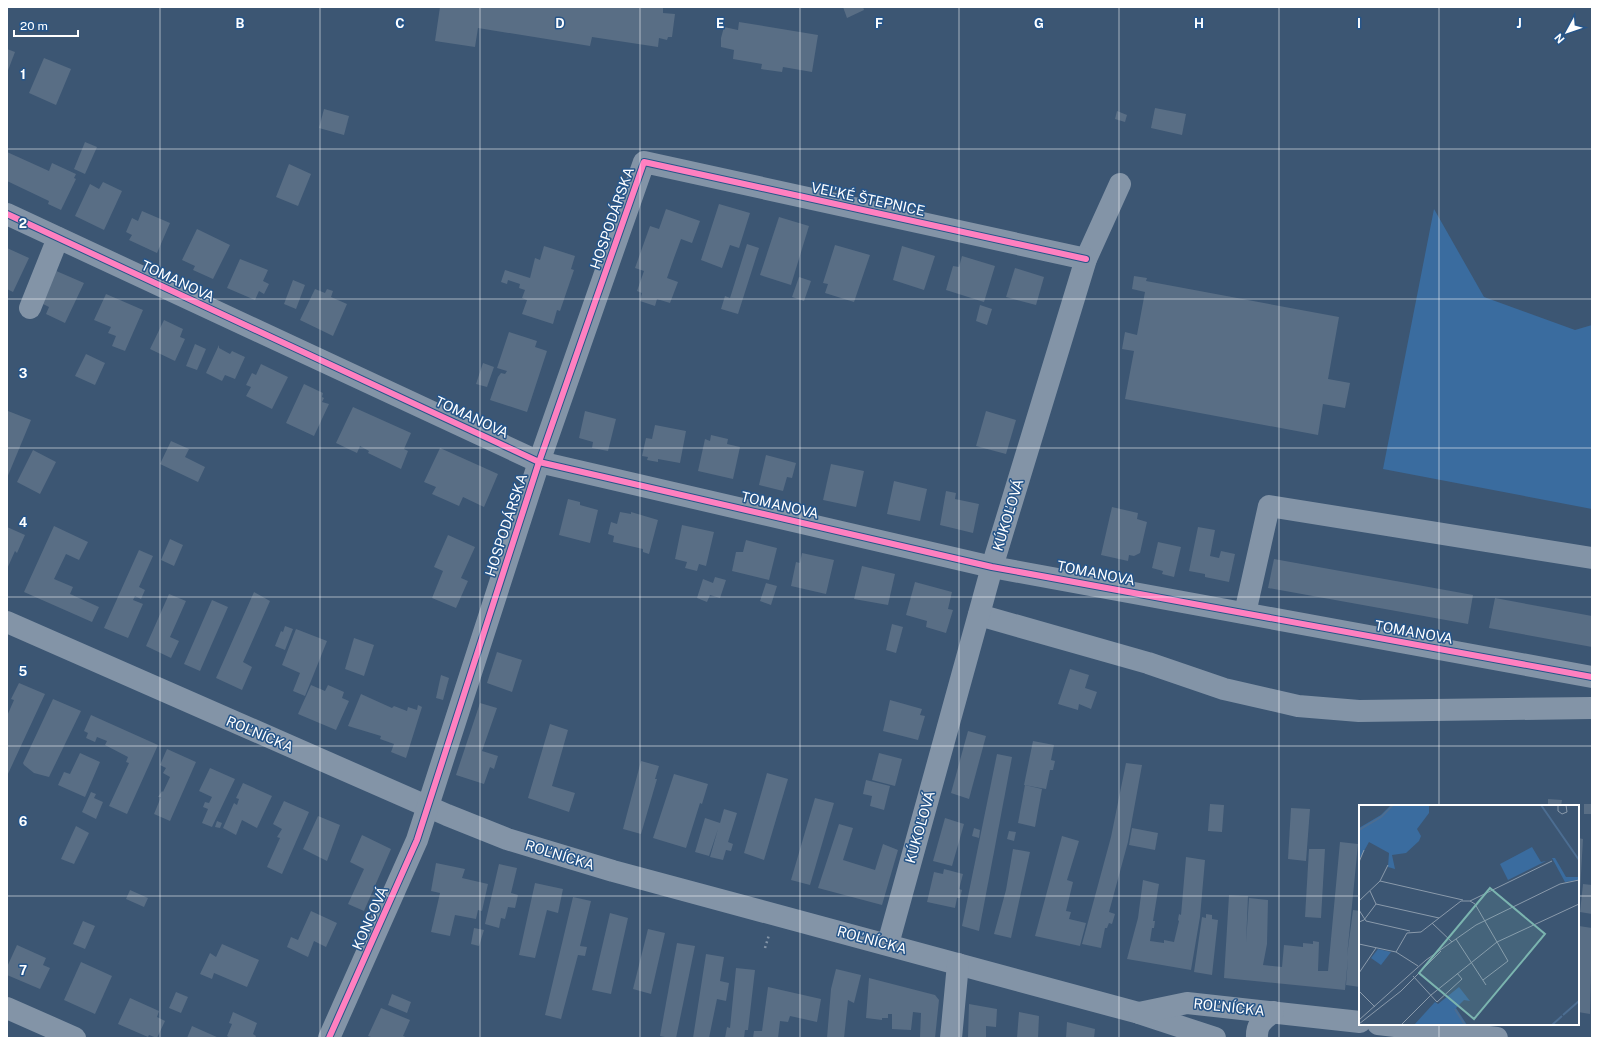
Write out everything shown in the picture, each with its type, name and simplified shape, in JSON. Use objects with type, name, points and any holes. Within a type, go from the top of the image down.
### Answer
[{"type":"street","name":"VEĽKÉ ŠTEPNICE","points":[[644,162],[1086,260]]},
{"type":"street","name":"HOSPODÁRSKA","points":[[427,806],[539,462],[644,162]]},
{"type":"street","name":"KÚKOĽOVÁ","points":[[888,944],[992,567],[1086,260],[1120,184]]},
{"type":"street","name":"TOMANOVA","points":[[7,214],[539,462],[992,567],[1592,677]]},
{"type":"street","points":[[30,308],[58,238]]},
{"type":"street","points":[[1245,613],[1269,506],[1592,558]]},
{"type":"street","points":[[979,615],[1120,655],[1224,689],[1298,706],[1359,711],[1592,708]]},
{"type":"street","name":"ROĽNÍCKA","points":[[7,622],[427,806],[507,839],[621,874],[888,944],[1139,1013],[1215,1038]]},
{"type":"street","name":"KONCOVÁ","points":[[329,1038],[417,840],[427,806]]},
{"type":"street","points":[[950,1038],[958,964]]},
{"type":"street","name":"ROĽNÍCKA","points":[[1139,1013],[1187,1003],[1359,1022]]},
{"type":"street","points":[[7,1008],[75,1038]]},
{"type":"street","name":"ROĽNÍCKA","points":[[1257,1038],[1256,1029],[1259,1024],[1273,1012]]},
{"type":"street","points":[[1386,1025],[1497,1038]]},
{"type":"path","points":[[765,948],[769,934]]},
{"type":"shaded area","points":[[1434,209],[1484,297],[1575,330],[1592,325],[1592,509],[1383,469]]},
{"type":"building","points":[[440,7],[663,7],[663,13],[675,14],[672,37],[668,37],[667,40],[659,38],[658,47],[592,37],[590,46],[478,28],[475,47],[435,41]]},
{"type":"building","points":[[843,7],[863,7],[864,10],[847,18]]},
{"type":"building","points":[[739,22],[818,35],[812,72],[783,67],[782,72],[761,69],[762,64],[733,59],[734,50],[721,47],[721,38],[724,27],[738,30]]},
{"type":"building","points":[[7,49],[15,52],[7,73]]},
{"type":"building","points":[[44,58],[71,69],[56,105],[29,93]]},
{"type":"building","points":[[1155,108],[1186,114],[1182,135],[1151,128]]},
{"type":"building","points":[[324,109],[349,116],[344,135],[319,128]]},
{"type":"building","points":[[1117,111],[1127,115],[1125,122],[1115,119]]},
{"type":"building","points":[[85,142],[97,147],[85,174],[74,169]]},
{"type":"building","points":[[7,152],[49,171],[52,163],[76,174],[74,178],[76,179],[61,210],[48,204],[49,201],[7,181]]},
{"type":"building","points":[[289,164],[311,174],[298,206],[276,197]]},
{"type":"building","points":[[103,182],[122,191],[104,230],[75,216],[90,184],[99,189]]},
{"type":"building","points":[[719,204],[750,213],[739,248],[730,245],[722,268],[701,260]]},
{"type":"building","points":[[666,209],[700,221],[692,243],[681,239],[674,258],[667,278],[678,282],[670,303],[657,299],[655,306],[640,301],[642,293],[637,291],[644,271],[635,268],[650,226],[659,229]]},
{"type":"building","points":[[142,211],[170,223],[157,253],[129,240],[132,235],[126,232],[132,218],[138,221]]},
{"type":"building","points":[[779,217],[809,226],[791,285],[760,275]]},
{"type":"building","points":[[197,229],[230,245],[213,279],[193,270],[195,266],[182,260]]},
{"type":"building","points":[[747,244],[759,248],[738,314],[721,309],[725,296],[730,298]]},
{"type":"building","points":[[835,245],[870,255],[854,302],[825,293],[828,284],[823,283]]},
{"type":"building","points":[[544,246],[575,256],[571,269],[574,270],[560,311],[557,310],[553,324],[522,314],[527,300],[522,298],[525,290],[519,288],[520,284],[508,280],[507,284],[501,282],[505,270],[530,278],[535,258],[540,260]]},
{"type":"building","points":[[902,246],[935,256],[924,290],[893,280]]},
{"type":"building","points":[[7,248],[29,258],[13,292],[7,289]]},
{"type":"building","points":[[962,256],[995,266],[984,302],[946,290],[953,266],[959,267]]},
{"type":"building","points":[[240,259],[268,270],[263,281],[269,284],[264,294],[259,291],[255,300],[227,288]]},
{"type":"building","points":[[1015,268],[1044,277],[1036,305],[1006,297]]},
{"type":"building","points":[[54,270],[84,283],[65,323],[46,314],[49,307],[39,302]]},
{"type":"building","points":[[1134,276],[1147,278],[1146,281],[1339,317],[1328,379],[1350,383],[1345,408],[1323,404],[1318,435],[1125,399],[1134,351],[1122,349],[1125,332],[1137,335],[1145,292],[1132,289]]},
{"type":"building","points":[[799,277],[811,281],[804,301],[792,297]]},
{"type":"building","points":[[293,280],[305,285],[296,309],[284,304]]},
{"type":"building","points":[[315,289],[325,293],[327,289],[333,291],[331,297],[347,304],[333,336],[300,320]]},
{"type":"building","points":[[106,294],[143,310],[125,351],[112,346],[116,336],[108,333],[111,327],[94,320]]},
{"type":"building","points":[[980,305],[992,309],[987,325],[976,321]]},
{"type":"building","points":[[164,320],[183,329],[180,337],[185,339],[175,361],[150,349]]},
{"type":"building","points":[[509,332],[537,341],[535,347],[547,351],[527,412],[490,400],[498,377],[501,373],[505,374],[507,371],[497,368]]},
{"type":"building","points":[[195,344],[206,349],[197,370],[186,366]]},
{"type":"building","points":[[219,345],[219,348],[230,354],[232,351],[245,357],[235,379],[225,375],[222,381],[206,373]]},
{"type":"building","points":[[86,354],[105,363],[95,385],[75,376]]},
{"type":"building","points":[[483,363],[494,367],[487,387],[476,384]]},
{"type":"building","points":[[261,364],[288,377],[272,409],[246,396],[251,387],[246,385],[252,373],[256,375]]},
{"type":"building","points":[[304,384],[323,393],[322,397],[324,398],[322,402],[329,404],[314,436],[286,423]]},
{"type":"building","points":[[353,407],[411,433],[404,449],[408,451],[401,469],[368,453],[369,451],[360,446],[357,453],[336,443]]},
{"type":"building","points":[[8,411],[31,420],[7,478],[7,413]]},
{"type":"building","points":[[585,411],[616,419],[608,451],[592,448],[593,442],[579,438]]},
{"type":"building","points":[[986,411],[1016,420],[1006,454],[976,446]]},
{"type":"building","points":[[655,425],[686,431],[680,463],[658,459],[658,462],[647,460],[648,457],[642,456],[646,438],[652,439]]},
{"type":"building","points":[[711,435],[728,439],[727,444],[740,447],[733,479],[698,471],[705,439],[710,441]]},
{"type":"building","points":[[171,441],[189,449],[185,457],[205,467],[198,482],[160,464]]},
{"type":"building","points":[[440,448],[498,474],[484,507],[463,497],[459,506],[432,494],[436,487],[424,482]]},
{"type":"building","points":[[33,450],[56,462],[40,494],[17,482]]},
{"type":"building","points":[[766,455],[796,463],[792,478],[787,477],[783,491],[759,485]]},
{"type":"building","points":[[831,464],[864,471],[856,507],[823,500]]},
{"type":"building","points":[[894,481],[927,489],[920,521],[887,514]]},
{"type":"building","points":[[946,491],[956,493],[955,499],[979,504],[973,533],[940,525]]},
{"type":"building","points":[[568,499],[580,502],[580,505],[598,510],[590,543],[559,535]]},
{"type":"building","points":[[1112,507],[1138,513],[1137,519],[1147,522],[1140,553],[1134,556],[1129,555],[1128,561],[1101,555]]},
{"type":"building","points":[[620,512],[631,514],[631,512],[658,520],[649,554],[643,552],[643,549],[613,542],[614,536],[608,534],[611,522],[617,524]]},
{"type":"building","points":[[682,525],[714,532],[706,566],[699,564],[697,571],[685,568],[687,562],[675,559]]},
{"type":"building","points":[[54,526],[88,542],[79,560],[66,554],[54,579],[73,587],[70,594],[99,607],[92,622],[24,592]]},
{"type":"building","points":[[7,527],[25,535],[17,553],[15,551],[7,569]]},
{"type":"building","points":[[1198,527],[1215,530],[1210,556],[1219,558],[1221,551],[1235,554],[1229,582],[1205,577],[1205,574],[1189,571]]},
{"type":"building","points":[[448,535],[475,547],[461,578],[468,581],[456,608],[432,598],[443,571],[434,567]]},
{"type":"building","points":[[170,539],[183,545],[174,566],[161,560]]},
{"type":"building","points":[[746,540],[777,548],[769,580],[732,571],[736,552],[743,552]]},
{"type":"building","points":[[1158,542],[1181,547],[1174,577],[1162,574],[1163,571],[1152,568]]},
{"type":"building","points":[[139,550],[153,556],[139,587],[145,590],[141,599],[135,596],[133,600],[143,604],[128,638],[104,628]]},
{"type":"building","points":[[802,553],[834,560],[826,594],[791,586],[796,562],[800,563]]},
{"type":"building","points":[[1274,559],[1473,595],[1468,624],[1268,588]]},
{"type":"building","points":[[862,566],[895,574],[888,605],[854,599]]},
{"type":"building","points":[[715,577],[726,580],[720,598],[710,595],[707,602],[697,598],[703,579],[713,583]]},
{"type":"building","points":[[915,582],[952,592],[948,609],[953,610],[946,633],[926,627],[927,621],[906,615]]},
{"type":"building","points":[[766,583],[777,586],[771,605],[760,601]]},
{"type":"building","points":[[254,592],[270,601],[243,662],[252,667],[242,690],[216,678]]},
{"type":"building","points":[[169,594],[186,601],[170,637],[179,641],[171,658],[146,646]]},
{"type":"building","points":[[1495,598],[1592,616],[1592,647],[1489,628]]},
{"type":"building","points":[[212,600],[228,607],[200,671],[184,664]]},
{"type":"building","points":[[892,624],[903,627],[896,653],[886,650]]},
{"type":"building","points":[[285,626],[293,629],[285,650],[275,646],[281,631],[283,632]]},
{"type":"building","points":[[296,629],[327,641],[305,696],[293,691],[300,673],[282,665]]},
{"type":"building","points":[[354,638],[374,645],[364,676],[345,669]]},
{"type":"building","points":[[497,652],[522,660],[512,692],[487,683]]},
{"type":"building","points":[[1070,669],[1089,675],[1085,688],[1097,692],[1091,709],[1079,704],[1078,710],[1058,704]]},
{"type":"building","points":[[441,675],[449,678],[443,700],[436,698]]},
{"type":"building","points":[[19,683],[45,694],[7,776],[7,716],[14,700],[11,699]]},
{"type":"building","points":[[311,685],[325,691],[328,685],[344,692],[342,698],[349,701],[336,730],[298,714]]},
{"type":"building","points":[[361,694],[392,708],[394,706],[407,711],[408,707],[417,710],[418,705],[422,707],[406,758],[391,752],[394,744],[380,739],[381,736],[348,726]]},
{"type":"building","points":[[53,699],[81,711],[49,777],[34,773],[23,763]]},
{"type":"building","points":[[890,700],[922,709],[920,715],[925,716],[918,740],[883,731]]},
{"type":"building","points":[[480,703],[497,708],[482,751],[498,756],[494,769],[490,767],[484,784],[456,775]]},
{"type":"building","points":[[91,715],[158,745],[127,814],[109,806],[129,763],[126,762],[128,757],[105,745],[107,741],[97,737],[95,742],[86,738],[88,733],[84,731]]},
{"type":"building","points":[[550,724],[568,730],[552,786],[575,793],[569,812],[528,798]]},
{"type":"building","points":[[968,731],[986,736],[969,799],[951,793]]},
{"type":"building","points":[[1033,741],[1054,745],[1051,760],[1055,761],[1053,770],[1050,770],[1046,789],[1024,785]]},
{"type":"building","points":[[167,749],[196,762],[170,821],[154,814],[161,797],[158,797],[162,791],[163,792],[170,777],[163,773],[166,768],[160,765]]},
{"type":"building","points":[[80,753],[100,762],[85,797],[58,785],[64,772],[70,774]]},
{"type":"building","points":[[879,753],[902,759],[895,786],[872,780]]},
{"type":"building","points":[[997,754],[1012,757],[979,931],[962,926]]},
{"type":"building","points":[[641,761],[659,766],[655,779],[657,779],[641,834],[623,829]]},
{"type":"building","points":[[1126,763],[1142,765],[1128,842],[1109,912],[1115,914],[1112,924],[1109,923],[1107,928],[1105,928],[1101,948],[1082,944],[1111,837]]},
{"type":"building","points":[[210,768],[235,779],[212,827],[202,823],[208,809],[203,807],[205,802],[209,803],[212,797],[199,791]]},
{"type":"building","points":[[767,773],[788,779],[764,860],[744,853]]},
{"type":"building","points":[[674,774],[708,784],[702,804],[700,803],[686,848],[653,838]]},
{"type":"building","points":[[866,780],[890,786],[884,810],[870,806],[872,796],[863,794]]},
{"type":"building","points":[[243,783],[272,796],[257,828],[242,820],[236,835],[223,828],[234,803],[237,805],[239,799],[236,798]]},
{"type":"building","points":[[1025,785],[1042,789],[1035,827],[1018,823]]},
{"type":"building","points":[[91,792],[96,794],[94,798],[103,802],[96,819],[82,812]]},
{"type":"building","points":[[815,798],[834,803],[810,885],[791,880]]},
{"type":"building","points":[[1548,799],[1562,800],[1561,805],[1548,805]]},
{"type":"building","points":[[284,801],[309,812],[282,874],[267,867],[280,838],[277,837],[282,829],[273,824]]},
{"type":"building","points":[[1210,804],[1224,805],[1222,832],[1208,831]]},
{"type":"building","points":[[1584,804],[1592,804],[1592,814],[1584,814]]},
{"type":"building","points":[[1291,808],[1310,809],[1306,861],[1288,859]]},
{"type":"building","points":[[724,809],[737,813],[728,842],[733,844],[731,851],[726,850],[723,860],[710,857],[718,829],[709,856],[695,852],[705,818],[720,823]]},
{"type":"building","points":[[318,816],[340,825],[327,861],[303,849]]},
{"type":"building","points":[[945,818],[964,824],[952,866],[933,861]]},
{"type":"building","points":[[217,821],[222,823],[220,828],[215,827]]},
{"type":"building","points":[[839,824],[853,828],[843,860],[875,870],[883,844],[898,850],[882,905],[818,888]]},
{"type":"building","points":[[76,826],[89,833],[74,864],[61,859]]},
{"type":"building","points":[[974,828],[980,830],[979,838],[972,836]]},
{"type":"building","points":[[1132,828],[1158,833],[1155,850],[1129,845]]},
{"type":"building","points":[[1009,831],[1016,832],[1014,841],[1007,839]]},
{"type":"building","points":[[362,835],[391,849],[364,911],[348,904],[364,869],[350,862]]},
{"type":"building","points":[[1062,836],[1079,841],[1067,880],[1073,882],[1066,911],[1071,912],[1069,919],[1086,923],[1080,946],[1035,936]]},
{"type":"building","points":[[1579,838],[1583,839],[1579,909]]},
{"type":"building","points":[[1340,842],[1358,844],[1347,956],[1353,910],[1359,911],[1359,987],[1346,985],[1348,958],[1345,990],[1224,978],[1229,895],[1248,896],[1246,943],[1249,898],[1268,900],[1267,944],[1263,965],[1282,967],[1284,945],[1303,947],[1303,943],[1313,944],[1313,941],[1319,942],[1318,971],[1328,971]]},
{"type":"building","points":[[1013,849],[1030,852],[1011,938],[994,934],[1006,890]]},
{"type":"building","points":[[1309,849],[1325,849],[1321,918],[1305,917]]},
{"type":"building","points":[[1186,857],[1205,860],[1200,917],[1191,970],[1127,959],[1138,918],[1143,880],[1159,884],[1153,921],[1155,921],[1154,928],[1152,928],[1150,941],[1164,943],[1164,940],[1174,942],[1179,921],[1179,914],[1181,915]]},
{"type":"building","points":[[436,863],[465,869],[462,878],[488,884],[482,911],[478,910],[476,919],[455,915],[450,936],[431,932],[440,893],[431,891]]},
{"type":"building","points":[[499,864],[517,868],[511,893],[518,895],[515,908],[508,907],[505,919],[501,918],[499,928],[485,924]]},
{"type":"building","points":[[944,869],[963,874],[959,889],[962,890],[960,898],[957,898],[955,908],[927,902],[934,872],[943,874]]},
{"type":"building","points":[[535,883],[563,889],[558,913],[547,910],[535,958],[519,955]]},
{"type":"building","points":[[1583,884],[1592,885],[1592,914],[1580,912]]},
{"type":"building","points":[[130,890],[148,898],[144,907],[126,899]]},
{"type":"building","points":[[573,897],[591,901],[580,946],[587,947],[585,956],[578,955],[561,1019],[545,1015]]},
{"type":"building","points":[[311,911],[337,923],[326,947],[314,941],[308,957],[287,947],[291,937],[298,940]]},
{"type":"building","points":[[610,913],[628,918],[611,994],[592,990]]},
{"type":"building","points":[[1206,914],[1212,915],[1212,919],[1218,920],[1212,975],[1194,972],[1202,917],[1206,918]]},
{"type":"building","points":[[83,921],[95,926],[85,949],[73,944]]},
{"type":"building","points":[[1579,926],[1592,928],[1590,1014],[1579,1012]]},
{"type":"building","points":[[474,928],[484,930],[479,946],[471,944]]},
{"type":"building","points":[[648,929],[665,933],[651,994],[633,989]]},
{"type":"building","points":[[677,943],[695,946],[676,1038],[670,1038],[660,1036]]},
{"type":"building","points":[[222,944],[259,960],[247,987],[214,973],[212,979],[200,974],[210,953],[216,957]]},
{"type":"building","points":[[17,945],[46,958],[43,965],[50,968],[40,989],[7,975],[7,967]]},
{"type":"building","points":[[706,954],[724,957],[720,981],[729,983],[726,1001],[717,999],[709,1038],[693,1038]]},
{"type":"building","points":[[81,962],[112,976],[95,1014],[64,1000]]},
{"type":"building","points":[[736,968],[755,970],[748,1030],[745,1030],[744,1038],[725,1038],[727,1027],[730,1028]]},
{"type":"building","points":[[836,969],[861,975],[854,1003],[848,1000],[844,1038],[827,1038],[831,989]]},
{"type":"building","points":[[869,978],[935,995],[939,1000],[935,1038],[920,1038],[921,1013],[913,1012],[911,1030],[892,1029],[892,1014],[888,1014],[888,1018],[882,1018],[882,1020],[866,1018]]},
{"type":"building","points":[[768,987],[821,999],[817,1022],[790,1016],[788,1022],[780,1021],[778,1038],[753,1038],[754,1031],[762,1031]]},
{"type":"building","points":[[176,992],[188,997],[181,1013],[169,1008]]},
{"type":"building","points":[[392,994],[411,1002],[407,1013],[388,1005]]},
{"type":"building","points":[[130,998],[159,1011],[157,1017],[165,1021],[157,1038],[149,1035],[148,1037],[118,1024]]},
{"type":"building","points":[[969,1004],[997,1009],[996,1027],[986,1026],[986,1038],[968,1038]]},
{"type":"building","points":[[381,1008],[410,1020],[403,1036],[408,1038],[374,1038],[368,1036]]},
{"type":"building","points":[[233,1012],[257,1023],[253,1034],[256,1036],[255,1038],[230,1038],[227,1036],[232,1024],[229,1023]]},
{"type":"building","points":[[1019,1012],[1039,1016],[1038,1038],[1017,1038]]},
{"type":"building","points":[[1067,1022],[1095,1029],[1094,1038],[1066,1038]]},
{"type":"building","points":[[192,1026],[219,1038],[187,1038]]},
{"type":"cycle path","points":[[329,1038],[417,840],[539,462],[644,162],[1086,259]]},
{"type":"cycle path","points":[[7,214],[539,462],[992,567],[1592,677]]}]
